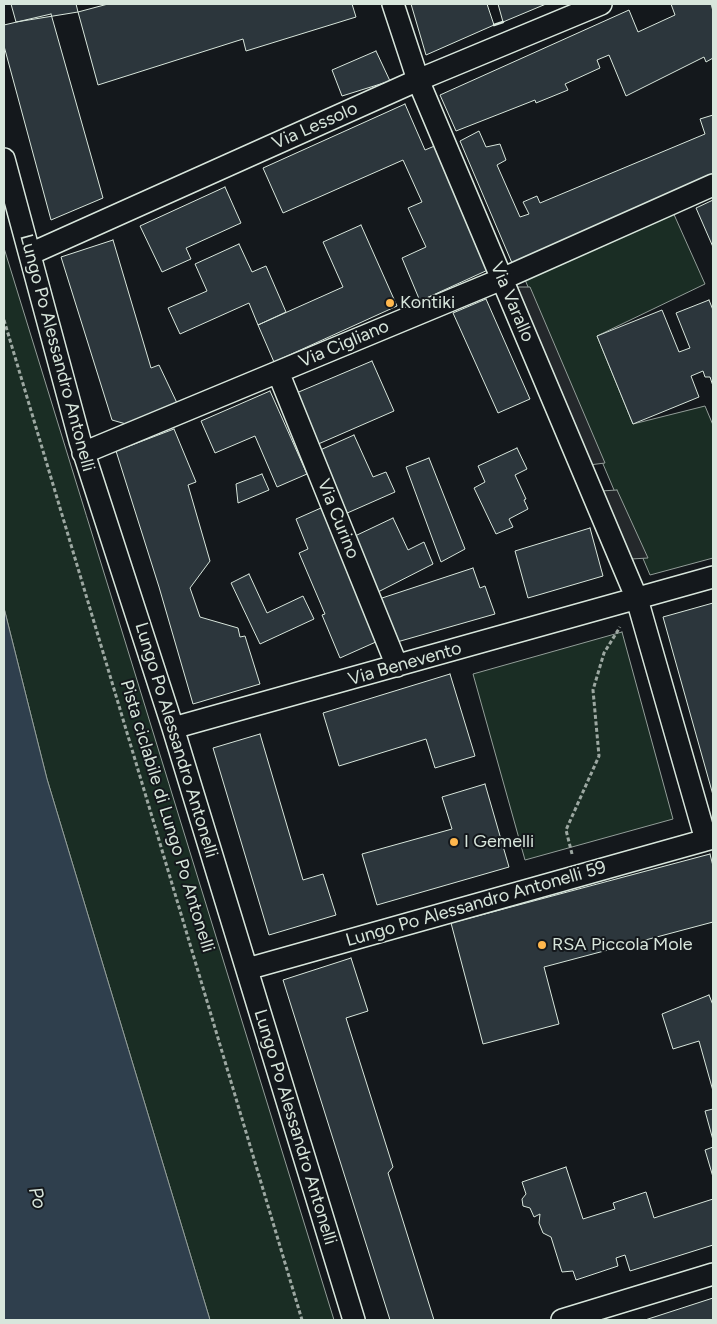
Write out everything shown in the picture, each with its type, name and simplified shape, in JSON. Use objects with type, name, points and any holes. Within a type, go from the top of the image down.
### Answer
[{"type":"street","name":"Via Varallo","points":[[393,4],[418,80],[637,599]]},
{"type":"street","name":"Via Lessolo","points":[[30,254],[418,80],[602,4]]},
{"type":"street","name":"Lungo Po Alessandro Antonelli","points":[[4,159],[83,453],[173,728],[354,1320]]},
{"type":"street","name":"Via Cigliano","points":[[83,453],[502,278],[713,185]]},
{"type":"street","name":"Via Curino","points":[[278,372],[397,666]]},
{"type":"street","name":"Via Benevento","points":[[173,728],[713,577]]},
{"type":"street","points":[[637,599],[710,839]]},
{"type":"street","name":"Lungo Po Alessandro Antonelli 59","points":[[246,969],[710,839]]},
{"type":"street","points":[[575,1318],[713,1274]]},
{"type":"path","name":"Pista ciclabile di Lungo Po Antonelli","points":[[4,320],[302,1320]]},
{"type":"path","points":[[578,875],[566,830],[599,756],[592,690],[604,653],[637,599]]},
{"type":"green space","points":[[672,210],[705,284],[597,336],[633,424],[705,406],[713,425],[713,558],[650,575],[523,275]]},
{"type":"green space","points":[[4,248],[334,1320],[210,1320],[47,779],[4,608]]},
{"type":"green space","points":[[622,632],[673,819],[525,860],[473,674]]},
{"type":"shaded area","points":[[513,287],[530,287],[605,463],[589,465]]},
{"type":"shaded area","points":[[617,490],[648,558],[631,559],[601,491]]},
{"type":"water","name":"Po","points":[[4,608],[47,779],[210,1320],[4,1320]]},
{"type":"building","points":[[11,4],[76,4],[78,12],[16,22]]},
{"type":"building","points":[[108,4],[352,4],[356,17],[246,51],[243,39],[98,85],[78,12]]},
{"type":"building","points":[[411,4],[487,4],[494,25],[426,55]]},
{"type":"building","points":[[498,4],[546,4],[503,22]]},
{"type":"building","points":[[671,4],[711,4],[713,11],[713,58],[706,62],[704,57],[626,96],[609,55],[597,60],[600,68],[565,84],[568,90],[536,103],[535,100],[456,131],[440,95],[629,10],[638,32],[675,15]]},
{"type":"building","points":[[51,14],[103,198],[51,220],[4,46],[4,25]]},
{"type":"building","points":[[376,51],[390,81],[342,96],[332,70]]},
{"type":"building","points":[[405,104],[425,150],[437,145],[490,269],[420,301],[402,258],[426,247],[408,208],[422,202],[403,160],[283,213],[263,168]]},
{"type":"building","points":[[713,115],[713,174],[512,263],[460,141],[479,131],[486,147],[500,144],[506,160],[497,165],[520,217],[529,214],[523,202],[537,196],[540,203],[705,134],[700,119]]},
{"type":"building","points":[[225,187],[241,223],[186,248],[191,259],[162,272],[140,226]]},
{"type":"building","points":[[713,200],[713,247],[696,208]]},
{"type":"building","points":[[361,225],[397,306],[274,362],[258,325],[343,287],[323,242]]},
{"type":"building","points":[[113,240],[151,368],[159,365],[177,403],[126,424],[112,420],[61,257]]},
{"type":"building","points":[[239,244],[252,272],[266,266],[286,312],[258,325],[249,303],[180,334],[168,308],[207,291],[195,264]]},
{"type":"building","points":[[486,299],[530,399],[498,413],[453,313]]},
{"type":"building","points":[[709,300],[713,310],[713,386],[710,377],[705,377],[703,371],[691,376],[699,397],[633,424],[597,336],[662,310],[679,352],[690,348],[676,313]]},
{"type":"building","points":[[372,361],[394,411],[316,445],[294,394]]},
{"type":"building","points":[[270,391],[307,474],[277,487],[255,436],[215,453],[201,421]]},
{"type":"building","points":[[174,429],[196,482],[188,485],[210,561],[190,588],[200,617],[238,628],[240,637],[245,636],[260,684],[193,704],[159,587],[116,451]]},
{"type":"building","points":[[354,435],[373,477],[386,472],[395,492],[345,514],[318,451]]},
{"type":"building","points":[[517,448],[527,469],[515,475],[526,499],[524,500],[528,509],[509,519],[513,527],[496,534],[474,488],[485,482],[478,466]]},
{"type":"building","points":[[429,458],[465,549],[441,562],[406,467]]},
{"type":"building","points":[[262,474],[269,490],[238,503],[236,484]]},
{"type":"building","points":[[321,508],[378,641],[340,658],[322,615],[325,614],[299,553],[308,549],[296,519]]},
{"type":"building","points":[[393,518],[408,550],[424,542],[433,564],[378,592],[355,536]]},
{"type":"building","points":[[590,528],[603,576],[528,598],[515,551]]},
{"type":"building","points":[[473,568],[480,588],[485,586],[495,614],[397,642],[379,599]]},
{"type":"building","points":[[249,574],[267,613],[303,596],[314,619],[260,644],[231,583]]},
{"type":"building","points":[[713,603],[713,795],[663,617]]},
{"type":"building","points":[[450,674],[475,756],[435,768],[426,739],[339,766],[323,713]]},
{"type":"building","points":[[260,734],[303,880],[323,874],[336,915],[269,935],[213,748]]},
{"type":"building","name":"I Gemelli","points":[[485,784],[509,867],[377,905],[362,854],[452,829],[442,797]]},
{"type":"building","name":"RSA Piccola Mole","points":[[710,854],[713,866],[713,922],[544,967],[559,1024],[483,1044],[451,923]]},
{"type":"building","points":[[351,958],[368,1011],[346,1018],[393,1167],[388,1173],[434,1320],[390,1320],[283,980]]},
{"type":"building","points":[[709,995],[713,1005],[713,1091],[699,1041],[673,1049],[662,1014]]},
{"type":"building","points":[[713,1109],[713,1140],[705,1111]]},
{"type":"building","points":[[713,1147],[713,1177],[705,1150]]},
{"type":"building","points":[[566,1167],[583,1219],[615,1209],[613,1203],[646,1192],[654,1218],[713,1199],[713,1245],[630,1271],[625,1255],[616,1258],[618,1266],[576,1280],[573,1271],[562,1272],[551,1237],[543,1233],[539,1223],[540,1214],[534,1217],[530,1208],[523,1206],[522,1199],[526,1194],[522,1182]]},
{"type":"building","points":[[713,1298],[713,1320],[645,1320]]},
{"type":"wall","points":[[494,25],[503,22]]},
{"type":"place","name":"Kontiki","points":[[390,303]]},
{"type":"place","name":"I Gemelli","points":[[454,842]]},
{"type":"place","name":"RSA Piccola Mole","points":[[542,945]]}]
